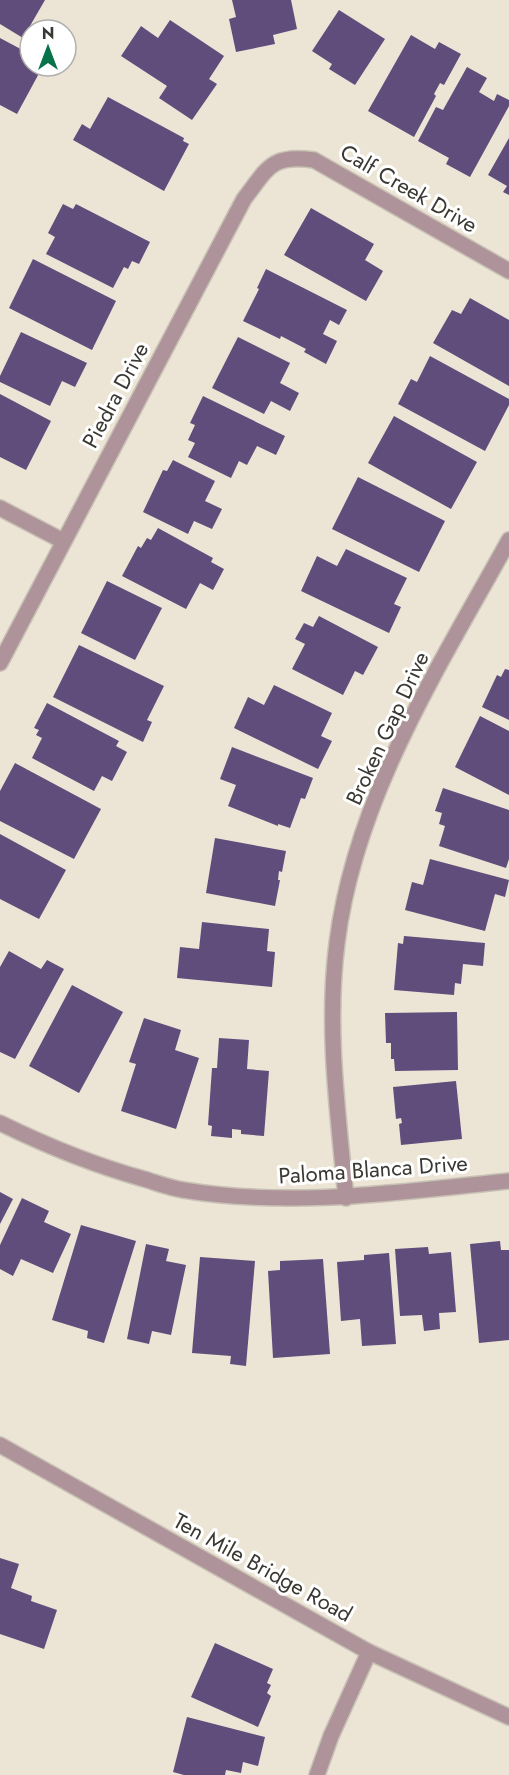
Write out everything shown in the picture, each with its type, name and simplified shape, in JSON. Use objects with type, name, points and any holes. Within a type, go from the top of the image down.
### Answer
[{"type":"street","name":"Calf Creek Drive","points":[[283,159],[295,157],[315,160],[509,271]]},
{"type":"street","name":"Piedra Drive","points":[[0,663],[244,200],[268,168],[283,159]]},
{"type":"street","points":[[0,508],[63,541]]},
{"type":"street","name":"Broken Gap Drive","points":[[346,1198],[336,1098],[334,1010],[337,944],[352,870],[380,785],[432,680],[509,540]]},
{"type":"street","name":"Paloma Blanca Drive","points":[[0,1123],[98,1167],[182,1190],[261,1198],[346,1198],[509,1181]]},
{"type":"street","name":"Ten Mile Bridge Road","points":[[0,1445],[369,1652],[509,1717]]},
{"type":"street","points":[[317,1775],[331,1736],[369,1652]]},
{"type":"building","points":[[0,0],[45,0],[35,18],[18,18],[18,35],[0,24]]},
{"type":"building","points":[[232,0],[291,0],[297,29],[273,35],[275,44],[236,52],[229,19],[236,17]]},
{"type":"building","points":[[339,10],[385,39],[355,85],[329,69],[332,64],[312,51]]},
{"type":"building","points":[[170,20],[224,56],[209,79],[217,84],[192,120],[159,98],[167,86],[121,56],[141,26],[158,38]]},
{"type":"building","points":[[411,35],[435,49],[439,42],[461,54],[444,85],[440,83],[434,94],[436,96],[414,137],[368,111]]},
{"type":"building","points":[[0,38],[18,48],[18,78],[36,78],[17,114],[0,105]]},
{"type":"building","points":[[467,67],[487,78],[479,92],[494,101],[497,94],[509,100],[509,106],[470,177],[446,164],[449,158],[418,141],[436,107],[443,110]]},
{"type":"building","points":[[108,97],[184,138],[183,141],[189,144],[164,191],[73,140],[82,124],[90,129]]},
{"type":"building","points":[[509,138],[509,195],[503,192],[507,186],[488,175]]},
{"type":"building","points":[[63,204],[73,209],[76,204],[150,242],[139,264],[132,261],[128,269],[124,267],[113,288],[46,254],[55,237],[48,233]]},
{"type":"building","points":[[311,208],[374,244],[365,260],[383,271],[366,301],[284,255]]},
{"type":"building","points":[[33,259],[116,301],[92,350],[9,308]]},
{"type":"building","points":[[266,269],[347,310],[339,325],[330,320],[323,334],[337,341],[326,364],[304,352],[306,349],[281,336],[280,339],[243,321]]},
{"type":"building","points":[[470,298],[509,320],[509,386],[433,343],[452,310],[461,314]]},
{"type":"building","points":[[21,332],[87,363],[75,387],[62,381],[50,406],[0,382],[0,376]]},
{"type":"building","points":[[238,337],[290,363],[280,383],[299,393],[290,411],[271,401],[264,414],[212,388]]},
{"type":"building","points":[[430,356],[509,399],[509,405],[485,451],[398,404],[411,379],[417,382]]},
{"type":"building","points":[[0,394],[51,421],[26,470],[0,457]]},
{"type":"building","points":[[203,396],[285,436],[276,455],[257,446],[247,465],[239,461],[231,478],[188,457],[195,443],[188,440],[195,425],[190,423]]},
{"type":"building","points":[[394,416],[477,462],[451,509],[368,463]]},
{"type":"building","points":[[173,460],[215,481],[205,501],[222,509],[212,529],[194,521],[188,534],[143,512],[163,470],[167,471]]},
{"type":"building","points":[[358,477],[445,521],[419,572],[332,529]]},
{"type":"building","points":[[158,528],[213,558],[211,562],[224,569],[213,590],[200,583],[186,609],[122,576],[138,546],[141,548],[147,538],[151,540]]},
{"type":"building","points":[[346,549],[407,578],[394,604],[401,607],[389,633],[301,591],[317,556],[337,566]]},
{"type":"building","points":[[107,581],[162,608],[135,660],[81,633]]},
{"type":"building","points":[[319,616],[378,647],[363,675],[355,671],[343,695],[292,669],[305,644],[295,639],[304,623],[313,627]]},
{"type":"building","points":[[79,645],[164,686],[147,720],[152,722],[143,742],[53,697]]},
{"type":"building","points":[[505,669],[509,670],[509,720],[482,707],[497,675],[501,677]]},
{"type":"building","points":[[274,685],[332,713],[321,736],[332,741],[318,769],[234,728],[248,697],[264,705]]},
{"type":"building","points":[[47,703],[119,741],[116,746],[127,752],[112,781],[102,776],[94,791],[32,758],[42,738],[36,735],[39,730],[34,728]]},
{"type":"building","points":[[480,716],[509,731],[509,795],[455,767]]},
{"type":"building","points":[[232,747],[313,778],[305,799],[301,798],[290,828],[278,824],[278,826],[228,806],[236,785],[220,779]]},
{"type":"building","points":[[15,763],[101,809],[74,859],[0,821],[0,791]]},
{"type":"building","points":[[443,788],[509,810],[509,859],[506,868],[439,846],[445,826],[439,824],[442,813],[435,811]]},
{"type":"building","points":[[0,834],[66,870],[39,919],[0,899]]},
{"type":"building","points":[[215,838],[286,851],[282,872],[279,871],[278,880],[280,880],[275,906],[206,893]]},
{"type":"building","points":[[430,859],[509,880],[505,897],[495,894],[485,931],[405,910],[412,882],[423,885]]},
{"type":"building","points":[[202,922],[269,929],[267,951],[275,952],[272,987],[177,978],[180,947],[199,949]]},
{"type":"building","points":[[404,936],[485,943],[483,966],[463,964],[461,984],[455,983],[454,995],[394,990],[398,943],[403,944]]},
{"type":"building","points":[[9,951],[41,969],[47,960],[64,969],[15,1059],[0,1052],[0,967]]},
{"type":"building","points":[[72,985],[123,1012],[79,1093],[29,1066]]},
{"type":"building","points":[[457,1012],[458,1070],[395,1071],[394,1059],[391,1059],[391,1043],[386,1043],[385,1013]]},
{"type":"building","points":[[144,1018],[181,1030],[175,1050],[199,1058],[176,1129],[121,1111],[136,1064],[129,1062]]},
{"type":"building","points":[[219,1038],[249,1040],[247,1069],[269,1071],[264,1136],[241,1134],[241,1130],[232,1129],[232,1138],[211,1136],[212,1126],[208,1125],[212,1068],[217,1068]]},
{"type":"building","points":[[456,1081],[462,1139],[401,1145],[399,1124],[402,1123],[401,1118],[396,1119],[393,1087]]},
{"type":"building","points":[[0,1192],[13,1199],[0,1224]]},
{"type":"building","points":[[22,1198],[49,1211],[44,1222],[71,1234],[53,1273],[21,1259],[13,1276],[0,1269],[0,1245]]},
{"type":"building","points":[[81,1225],[136,1241],[104,1343],[87,1338],[88,1331],[52,1320]]},
{"type":"building","points":[[500,1241],[501,1250],[509,1250],[509,1340],[479,1343],[470,1244]]},
{"type":"building","points":[[146,1244],[169,1249],[166,1261],[186,1265],[171,1335],[152,1331],[149,1344],[127,1339]]},
{"type":"building","points":[[428,1247],[429,1254],[451,1252],[456,1312],[439,1313],[440,1329],[424,1331],[422,1315],[400,1316],[395,1249]]},
{"type":"building","points":[[389,1253],[396,1344],[362,1346],[360,1319],[341,1321],[337,1262],[364,1260],[364,1255]]},
{"type":"building","points":[[200,1257],[255,1261],[246,1366],[230,1364],[231,1356],[192,1353]]},
{"type":"building","points":[[323,1259],[330,1354],[273,1358],[268,1271],[280,1270],[280,1261]]},
{"type":"building","points":[[0,1558],[19,1564],[11,1588],[32,1596],[31,1601],[57,1610],[44,1649],[0,1634]]},
{"type":"building","points":[[215,1643],[273,1669],[267,1683],[271,1685],[267,1693],[271,1696],[258,1727],[191,1697]]},
{"type":"building","points":[[187,1717],[265,1737],[258,1766],[243,1762],[241,1773],[226,1770],[225,1775],[184,1775],[173,1772]]}]
